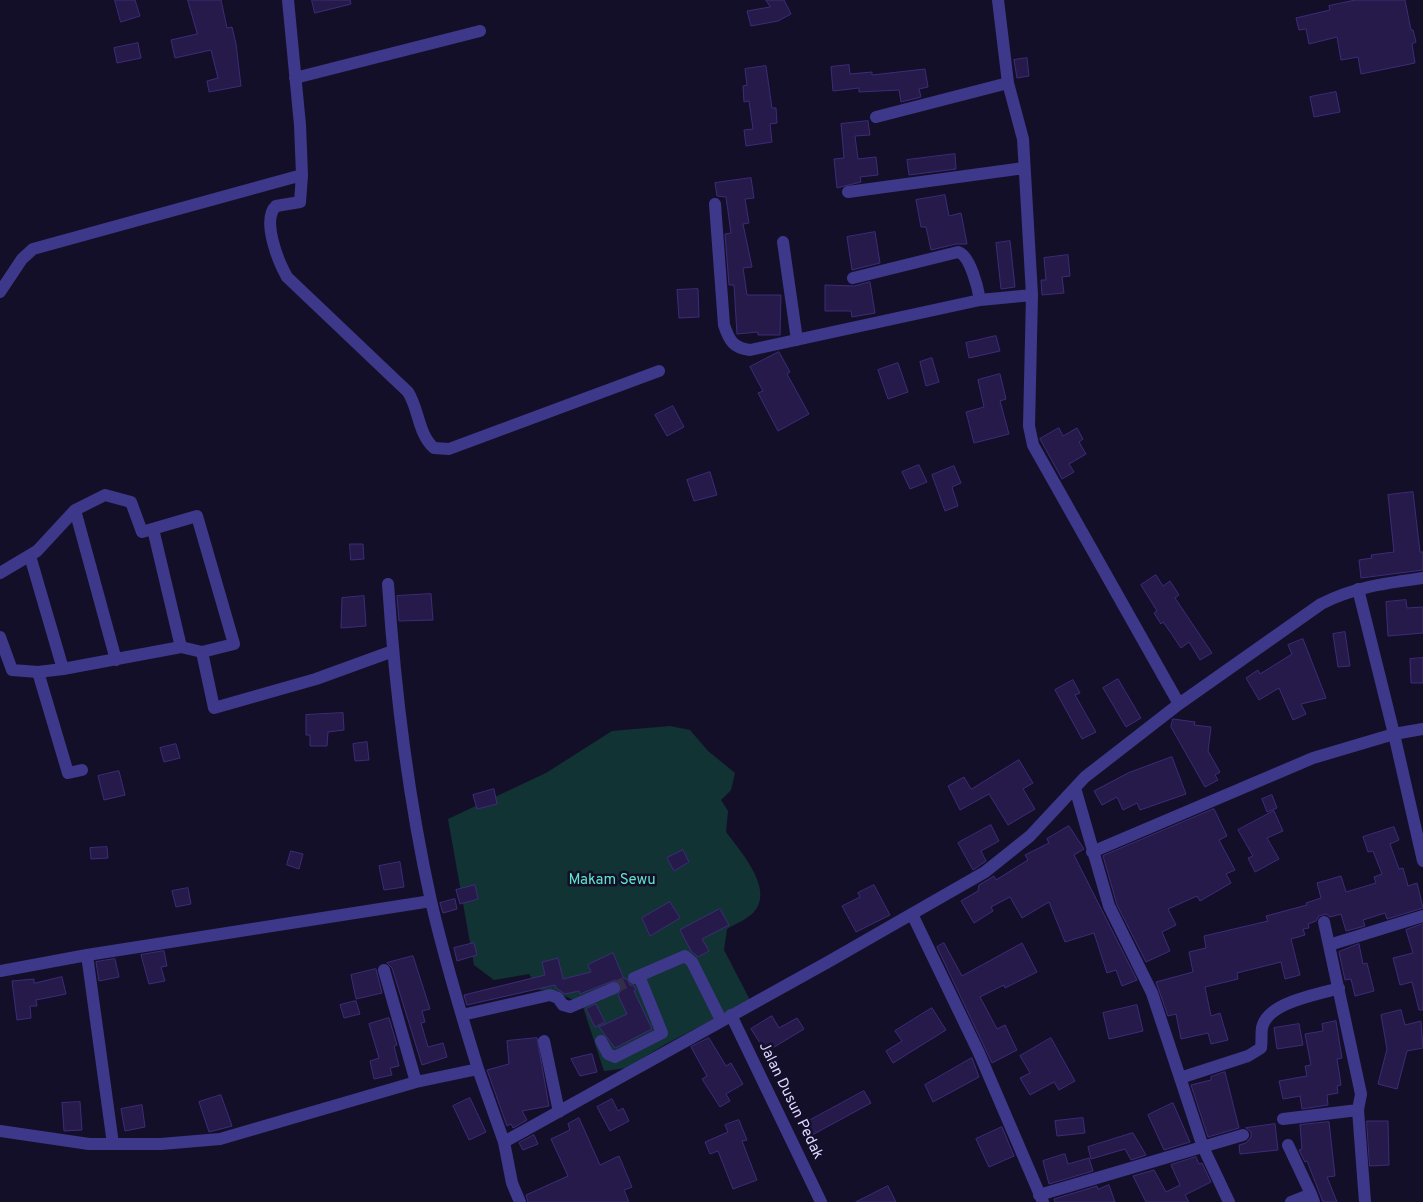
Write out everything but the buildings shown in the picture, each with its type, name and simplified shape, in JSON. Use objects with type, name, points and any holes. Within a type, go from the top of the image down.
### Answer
[{"type":"street","points":[[288,0],[302,175],[300,202],[276,206],[271,213],[274,248],[279,263],[287,277],[408,392],[417,409],[424,436],[434,448],[450,449],[659,370]]},
{"type":"street","points":[[998,0],[1008,83],[1023,139],[1032,295],[1029,426],[1032,445],[1179,704]]},
{"type":"street","points":[[295,78],[480,31]]},
{"type":"street","points":[[876,117],[1008,83]]},
{"type":"street","points":[[848,192],[1024,168]]},
{"type":"street","points":[[0,292],[22,259],[33,249],[302,175]]},
{"type":"street","points":[[715,204],[724,325],[729,340],[738,349],[750,350],[980,300],[1032,295]]},
{"type":"street","points":[[783,242],[797,340]]},
{"type":"street","points":[[853,278],[958,252],[966,258],[978,287],[980,300]]},
{"type":"street","points":[[0,573],[30,556],[75,510],[105,495],[131,502],[142,532],[197,516],[234,644],[202,652],[181,647],[116,660],[38,672],[12,670],[0,637]]},
{"type":"street","points":[[75,510],[116,660]]},
{"type":"street","points":[[153,528],[181,647]]},
{"type":"street","points":[[30,556],[63,669]]},
{"type":"street","points":[[504,1142],[912,914],[1007,856],[1030,836],[1085,778],[1179,704],[1321,604],[1343,593],[1358,589],[1423,578]]},
{"type":"street","points":[[388,584],[395,681],[410,785],[431,901],[462,1015],[478,1069],[504,1142],[512,1183],[520,1202]]},
{"type":"street","points":[[1358,589],[1423,861]]},
{"type":"street","points":[[202,652],[214,708],[316,679],[393,651]]},
{"type":"street","points":[[38,672],[68,773],[82,770]]},
{"type":"street","points":[[1092,852],[1313,758],[1394,734],[1423,729]]},
{"type":"street","points":[[1075,788],[1109,906],[1152,993],[1203,1147],[1229,1202]]},
{"type":"street","points":[[0,971],[87,955],[431,901]]},
{"type":"street","points":[[912,914],[980,1053],[1041,1198],[1243,1136]]},
{"type":"street","points":[[1329,945],[1423,916]]},
{"type":"street","points":[[1324,922],[1361,1094],[1358,1110],[1365,1202]]},
{"type":"street","points":[[87,955],[113,1144]]},
{"type":"street","name":"Jalan Dusun Pedak","points":[[652,1039],[661,1034],[662,1030],[636,977],[685,956],[692,962],[726,1018],[821,1202]]},
{"type":"street","points":[[384,970],[416,1082]]},
{"type":"street","points":[[462,1015],[550,995],[558,998],[563,1005],[570,1007],[614,988]]},
{"type":"street","points":[[1180,1078],[1248,1056],[1261,1048],[1262,1027],[1269,1014],[1283,1005],[1339,988]]},
{"type":"street","points":[[601,1041],[608,1054],[612,1057],[652,1039],[660,1055]]},
{"type":"street","points":[[544,1041],[559,1112]]},
{"type":"street","points":[[0,1131],[47,1140],[113,1144],[161,1144],[220,1139],[416,1082],[478,1069]]},
{"type":"street","points":[[1283,1119],[1358,1110]]},
{"type":"street","points":[[1288,1146],[1313,1198],[1291,1202]]},
{"type":"green space","name":"Makam Sewu","points":[[670,726],[690,730],[708,751],[735,773],[731,790],[721,800],[728,811],[726,832],[747,860],[758,882],[760,893],[759,904],[753,913],[727,929],[724,950],[750,1000],[664,1045],[627,1068],[604,1071],[582,1004],[554,991],[540,990],[529,974],[494,980],[474,965],[448,819],[546,773],[612,731]]},
{"type":"tunnel","points":[[614,988],[634,978]]}]
